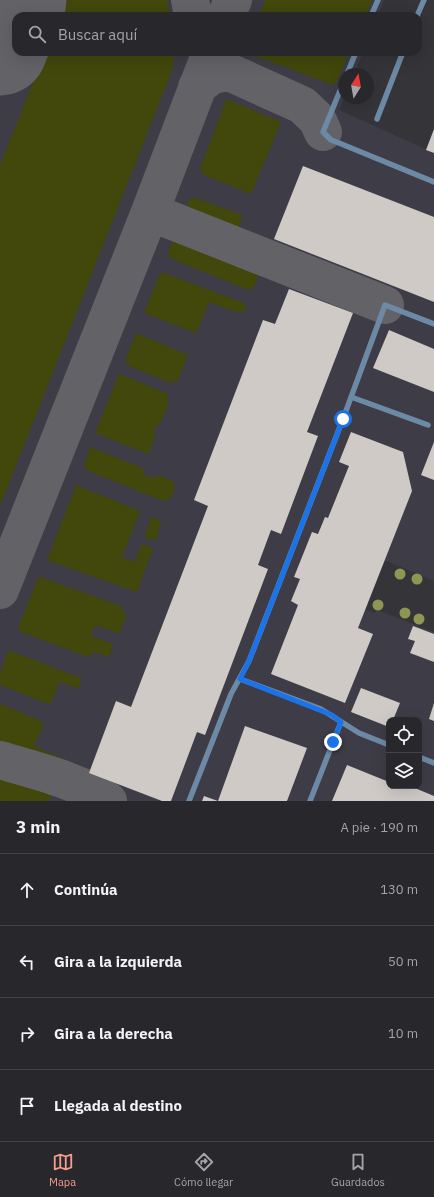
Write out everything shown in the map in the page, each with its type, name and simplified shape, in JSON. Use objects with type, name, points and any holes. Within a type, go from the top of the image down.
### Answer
[{"type":"lane","points":[[373,12],[378,0]]},
{"type":"lane","points":[[419,12],[424,0]]},
{"type":"lane","points":[[349,68],[354,56]]},
{"type":"lane","points":[[377,120],[401,56]]},
{"type":"lane","points":[[338,95],[323,132],[331,140],[434,182]]},
{"type":"lane","points":[[190,801],[231,694],[249,661],[385,305],[434,324]]},
{"type":"lane","points":[[351,397],[428,425]]},
{"type":"lane","points":[[240,679],[321,709],[359,732],[386,744]]},
{"type":"lane","points":[[310,801],[341,722]]},
{"type":"lane","points":[[422,758],[434,763]]},
{"type":"shaded area","points":[[0,0],[384,0],[380,12],[12,12],[12,56],[361,56],[356,68],[338,68],[338,104],[342,104],[339,110],[434,153],[434,581],[384,560],[365,610],[375,613],[377,610],[434,632],[434,801],[0,801]]},
{"type":"green space","points":[[66,0],[167,0],[169,12],[62,12]]},
{"type":"green space","points":[[265,0],[372,0],[367,12],[260,12]]},
{"type":"green space","points":[[43,56],[174,56],[171,73],[0,506],[0,165]]},
{"type":"green space","points":[[257,56],[347,56],[342,68],[338,68],[338,79],[333,85]]},
{"type":"green space","points":[[226,99],[281,122],[251,194],[204,175],[200,169]]},
{"type":"green space","points":[[194,197],[242,215],[239,228],[224,233],[187,219],[184,211],[189,200]]},
{"type":"green space","points":[[181,232],[259,264],[261,269],[253,289],[248,290],[170,258],[168,252],[175,235]]},
{"type":"green space","points":[[164,273],[244,303],[246,307],[245,310],[239,313],[209,302],[196,333],[144,313],[159,275]]},
{"type":"green space","points":[[136,333],[188,355],[178,381],[171,383],[127,365],[126,358]]},
{"type":"green space","points":[[119,374],[168,394],[168,405],[161,422],[154,429],[155,438],[148,454],[95,433]]},
{"type":"green space","points":[[90,447],[142,468],[145,475],[149,477],[162,476],[173,481],[175,487],[171,497],[164,501],[86,470],[84,465]]},
{"type":"green space","points":[[76,485],[140,511],[122,557],[134,562],[142,544],[153,548],[137,592],[47,560]]},
{"type":"green space","points":[[152,516],[161,522],[156,541],[144,537]]},
{"type":"green space","points":[[40,577],[121,606],[126,616],[120,632],[117,633],[95,625],[91,636],[113,644],[109,657],[94,652],[88,657],[19,631],[18,627],[38,578]]},
{"type":"green space","points":[[11,651],[81,678],[79,688],[59,682],[51,703],[49,704],[0,685],[0,674],[7,653]]},
{"type":"green space","points":[[0,704],[42,721],[43,726],[34,746],[66,760],[67,763],[65,769],[61,770],[0,752]]},
{"type":"green space","points":[[0,769],[52,786],[54,792],[49,801],[2,801],[0,800]]},
{"type":"building","points":[[434,129],[434,153],[426,150]]},
{"type":"building","points":[[303,166],[434,217],[434,302],[274,239]]},
{"type":"building","points":[[289,289],[353,313],[307,432],[318,436],[281,534],[271,530],[258,565],[268,569],[205,735],[197,732],[171,801],[162,801],[89,773],[116,701],[131,707],[208,506],[194,500],[263,320],[275,324]]},
{"type":"building","points":[[389,330],[434,349],[434,392],[373,368]]},
{"type":"building","points":[[351,432],[403,452],[412,491],[358,628],[373,634],[345,703],[271,674],[298,605],[291,601],[300,579],[294,577],[312,532],[318,534],[325,517],[328,518],[349,466],[339,462]]},
{"type":"building","points":[[434,442],[434,480],[421,475]]},
{"type":"building","points":[[413,626],[434,634],[434,662],[410,653],[415,641],[408,639]]},
{"type":"building","points":[[361,688],[400,703],[394,717],[386,717],[386,726],[351,712]]},
{"type":"building","points":[[434,703],[434,721],[429,719]]},
{"type":"building","points":[[245,726],[307,748],[287,801],[218,801]]},
{"type":"building","points":[[347,765],[386,781],[386,789],[417,789],[434,796],[434,801],[332,801]]},
{"type":"building","points":[[204,796],[218,801],[202,801]]},
{"type":"taxiway","points":[[190,0],[192,12]]},
{"type":"taxiway","points":[[228,12],[233,0]]},
{"type":"taxiway","points":[[0,590],[150,212],[209,56]]},
{"type":"taxiway","points":[[197,87],[212,75],[229,72],[302,105],[317,119],[323,132]]},
{"type":"taxiway","points":[[150,212],[385,305]]},
{"type":"taxiway","points":[[0,760],[42,772],[83,787],[108,801]]},
{"type":"runway","points":[[14,12],[19,0]]},
{"type":"runway","points":[[0,48],[12,18]]},
{"type":"route","points":[[333,742],[341,722],[332,715],[321,709],[240,679],[249,661],[343,419]]}]
